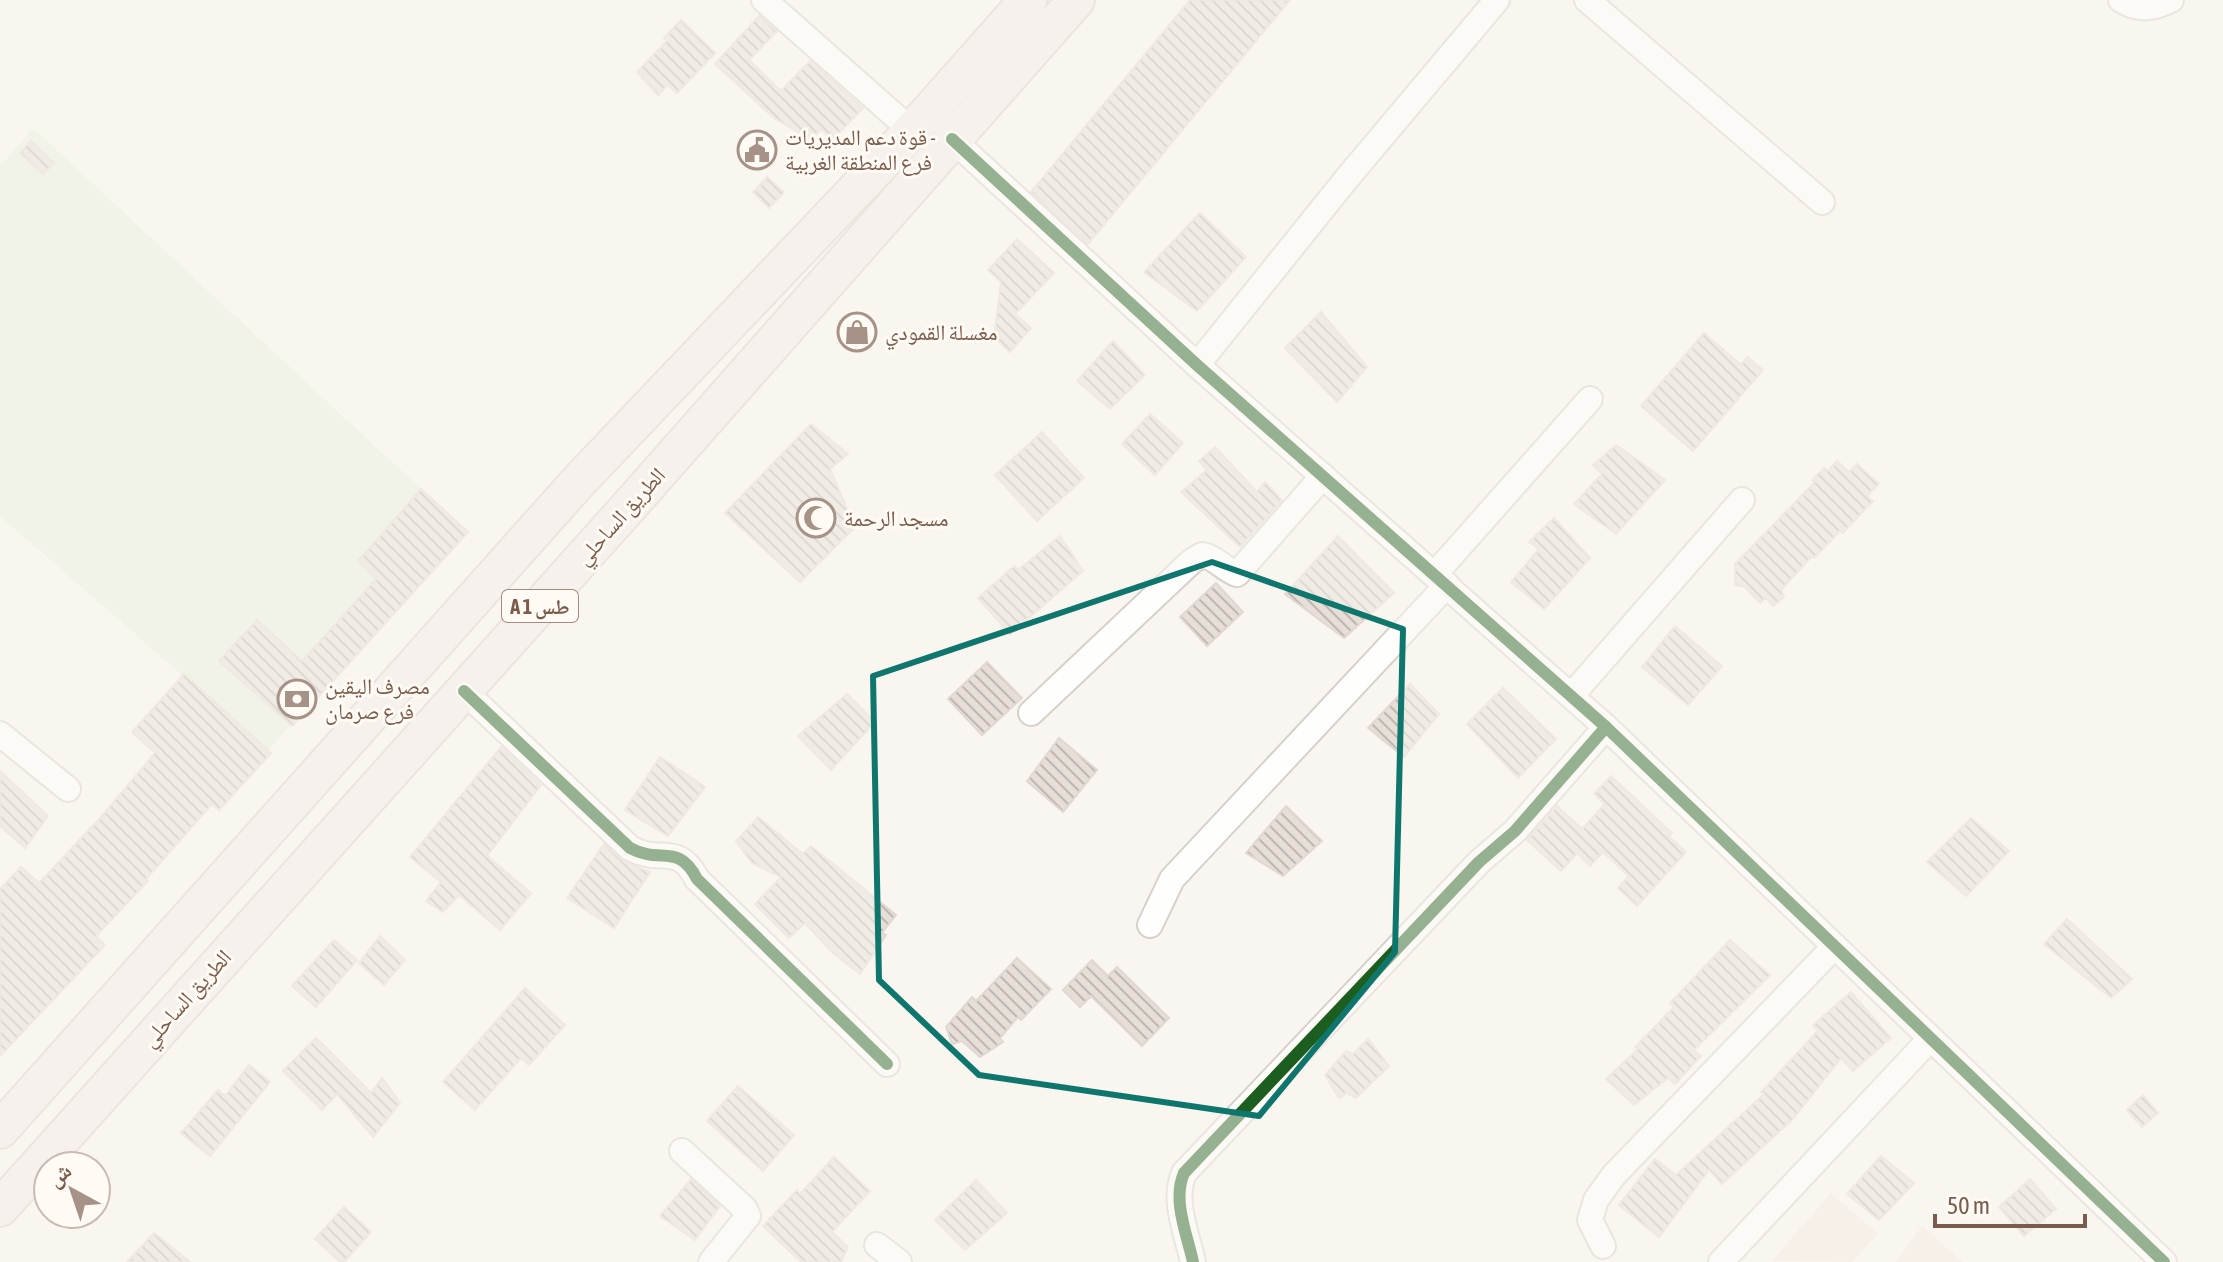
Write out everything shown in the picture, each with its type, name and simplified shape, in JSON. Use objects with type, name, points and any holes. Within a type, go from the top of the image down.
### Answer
[{"type":"highway","name":"A 1 طس","points":[[0,1130],[579,481],[912,131],[1028,0]]},
{"type":"highway","name":"الطريق الساحلي","points":[[0,1208],[624,512],[1076,0]]},
{"type":"highway","points":[[579,481],[624,512]]},
{"type":"street","points":[[764,0],[912,131]]},
{"type":"street","points":[[1197,365],[1348,177],[1497,0]]},
{"type":"street","points":[[1587,0],[1822,202]]},
{"type":"street","points":[[2121,0],[2132,7],[2145,8],[2158,7],[2171,0]]},
{"type":"street","points":[[952,139],[1197,365],[1606,727],[2164,1262]]},
{"type":"street","points":[[1150,925],[1172,879],[1441,580],[1590,399]]},
{"type":"street","points":[[1031,713],[1192,561],[1202,555],[1211,556],[1226,570],[1237,574],[1323,476]]},
{"type":"street","points":[[1571,696],[1742,500]]},
{"type":"street","points":[[464,691],[630,848],[643,856],[679,858],[687,862],[697,879],[887,1064]]},
{"type":"street","points":[[1193,1262],[1179,1198],[1179,1185],[1184,1173],[1479,862],[1515,831],[1606,727]]},
{"type":"street","points":[[0,734],[68,789]]},
{"type":"street","points":[[1603,1246],[1590,1220],[1596,1200],[1614,1175],[1834,947]]},
{"type":"street","points":[[1721,1262],[1930,1039]]},
{"type":"street","points":[[682,1151],[745,1209],[748,1216],[711,1262]]},
{"type":"street","points":[[877,1245],[899,1262]]},
{"type":"highlighted area","points":[[1212,562],[1403,629],[1395,952],[1259,1116],[979,1075],[879,980],[873,676]]},
{"type":"shaded area","points":[[1831,1193],[1878,1234],[1852,1262],[1772,1261]]},
{"type":"shaded area","points":[[1922,1226],[1936,1238],[1962,1262],[1895,1262]]},
{"type":"green space","points":[[33,128],[421,489],[358,560],[404,602],[268,750],[0,516],[0,166]]},
{"type":"building","points":[[1190,0],[1290,0],[1088,244],[1031,192]]},
{"type":"building","points":[[759,16],[777,31],[749,60],[781,91],[810,61],[863,108],[832,140],[821,129],[811,140],[774,118],[715,64]]},
{"type":"building","points":[[681,20],[715,53],[677,93],[668,85],[658,95],[637,72],[667,41],[664,38]]},
{"type":"building","points":[[31,141],[54,163],[43,174],[20,153]]},
{"type":"building","points":[[767,177],[784,192],[769,208],[753,192]]},
{"type":"building","points":[[1200,213],[1246,257],[1197,311],[1144,272]]},
{"type":"building","points":[[1017,239],[1054,273],[1015,314],[1031,328],[1010,352],[994,337],[1001,282],[988,270]]},
{"type":"building","points":[[1321,312],[1367,367],[1337,402],[1285,348]]},
{"type":"building","points":[[1704,333],[1741,365],[1747,357],[1763,370],[1693,451],[1641,406]]},
{"type":"building","points":[[1113,341],[1145,375],[1110,409],[1077,381]]},
{"type":"building","points":[[1150,414],[1183,443],[1155,475],[1122,444]]},
{"type":"building","points":[[811,424],[848,454],[830,469],[855,527],[800,582],[725,513]]},
{"type":"building","points":[[1042,432],[1084,478],[1037,521],[995,475]]},
{"type":"building","points":[[1616,445],[1665,480],[1616,534],[1574,504],[1602,474],[1593,465]]},
{"type":"building","points":[[1215,447],[1257,492],[1265,482],[1282,500],[1240,547],[1181,492],[1207,470],[1199,461]]},
{"type":"building","points":[[1837,461],[1849,472],[1857,464],[1879,484],[1867,496],[1873,501],[1843,533],[1840,531],[1814,558],[1812,556],[1781,590],[1784,597],[1773,606],[1766,598],[1760,603],[1745,587],[1735,585],[1735,564],[1815,482],[1812,480],[1824,468],[1828,471]]},
{"type":"building","points":[[421,489],[468,532],[292,726],[219,661],[257,620],[302,661],[376,579],[358,561]]},
{"type":"building","points":[[1554,518],[1590,558],[1544,609],[1511,582],[1539,549],[1529,542]]},
{"type":"building","points":[[1060,536],[1083,571],[1010,634],[978,598],[1014,566],[1018,570]]},
{"type":"building","points":[[1338,536],[1394,593],[1344,638],[1285,594]]},
{"type":"building","points":[[1216,583],[1243,612],[1207,646],[1180,617]]},
{"type":"building","points":[[1675,626],[1722,666],[1688,705],[1642,667]]},
{"type":"building","points":[[987,662],[1022,698],[982,735],[948,699]]},
{"type":"building","points":[[184,674],[271,753],[219,810],[212,804],[146,879],[148,881],[96,936],[105,945],[0,1056],[0,889],[21,867],[39,883],[101,817],[155,753],[132,732]]},
{"type":"building","points":[[1410,684],[1439,714],[1404,757],[1368,728]]},
{"type":"building","points":[[1503,688],[1556,739],[1518,778],[1467,724]]},
{"type":"building","points":[[847,694],[875,722],[831,770],[798,736]]},
{"type":"building","points":[[1059,738],[1097,770],[1063,812],[1027,781]]},
{"type":"building","points":[[501,747],[541,785],[487,856],[531,893],[500,930],[459,895],[443,912],[426,901],[441,882],[410,857]]},
{"type":"building","points":[[660,757],[705,787],[668,836],[625,810]]},
{"type":"building","points":[[0,771],[48,816],[25,848],[0,826]]},
{"type":"building","points":[[1611,776],[1672,833],[1669,837],[1686,852],[1637,906],[1618,888],[1629,876],[1603,852],[1590,866],[1577,853],[1561,871],[1527,840],[1557,806],[1582,829],[1605,804],[1594,794]]},
{"type":"building","points":[[1286,806],[1322,841],[1283,876],[1246,853]]},
{"type":"building","points":[[758,817],[803,854],[811,846],[896,915],[882,933],[886,935],[860,974],[833,953],[805,923],[789,938],[755,904],[781,877],[752,863],[736,841]]},
{"type":"building","points":[[1971,818],[2009,851],[1966,896],[1927,862]]},
{"type":"building","points":[[604,844],[624,862],[650,872],[614,928],[567,898]]},
{"type":"building","points":[[2067,919],[2132,979],[2111,998],[2044,944]]},
{"type":"building","points":[[380,936],[405,960],[384,985],[359,963]]},
{"type":"building","points":[[334,940],[357,960],[316,1007],[292,986]]},
{"type":"building","points":[[1730,940],[1770,975],[1694,1050],[1701,1056],[1675,1084],[1668,1078],[1634,1105],[1606,1079],[1638,1049],[1635,1047],[1674,1007],[1670,1003]]},
{"type":"building","points":[[1017,958],[1051,989],[1021,1020],[1018,1017],[1000,1038],[1003,1042],[980,1057],[962,1041],[952,1044],[946,1027],[972,997],[976,1001]]},
{"type":"building","points":[[1092,960],[1108,976],[1117,967],[1169,1018],[1142,1046],[1091,996],[1080,1007],[1063,990]]},
{"type":"building","points":[[525,988],[565,1025],[529,1065],[521,1058],[475,1110],[443,1082]]},
{"type":"building","points":[[1851,992],[1891,1038],[1853,1071],[1841,1058],[1793,1119],[1722,1184],[1709,1170],[1659,1237],[1619,1205],[1655,1159],[1676,1175],[1764,1094],[1761,1092],[1818,1031],[1813,1025]]},
{"type":"building","points":[[316,1038],[371,1093],[382,1078],[400,1103],[373,1137],[337,1094],[322,1110],[283,1071]]},
{"type":"building","points":[[1368,1039],[1389,1066],[1356,1098],[1347,1093],[1339,1098],[1325,1075],[1346,1051],[1353,1054]]},
{"type":"building","points":[[249,1065],[270,1082],[210,1156],[181,1133],[218,1090],[225,1096]]},
{"type":"building","points":[[738,1086],[794,1135],[763,1171],[707,1121]]},
{"type":"building","points":[[2143,1095],[2158,1113],[2142,1127],[2127,1110]]},
{"type":"building","points":[[1881,1156],[1914,1183],[1879,1220],[1847,1194]]},
{"type":"building","points":[[834,1157],[870,1191],[832,1232],[848,1247],[841,1262],[801,1262],[763,1226],[797,1190],[800,1194]]},
{"type":"building","points":[[691,1179],[720,1206],[695,1240],[660,1216]]},
{"type":"building","points":[[2030,1179],[2056,1209],[2024,1236],[1999,1207]]},
{"type":"building","points":[[976,1180],[1007,1213],[965,1250],[935,1220]]},
{"type":"building","points":[[344,1207],[371,1232],[344,1262],[340,1262],[315,1239]]},
{"type":"building","points":[[154,1233],[190,1262],[127,1262]]},
{"type":"cycle path","points":[[952,139],[1197,365],[1606,727],[2164,1262]]},
{"type":"cycle path","points":[[464,691],[630,848],[683,861],[697,879],[887,1064]]},
{"type":"cycle path","points":[[1193,1262],[1180,1206],[1184,1173],[1479,862],[1515,831],[1606,727]]},
{"type":"place","name":"قوة دعم المديريات - فرع المنطقة الغربية","points":[[757,150]]},
{"type":"place","name":"مغسلة القمودي","points":[[857,332]]},
{"type":"place","name":"مسجد الرحمة","points":[[816,518]]},
{"type":"place","name":"مصرف اليقين فرع صرمان","points":[[297,699]]}]
